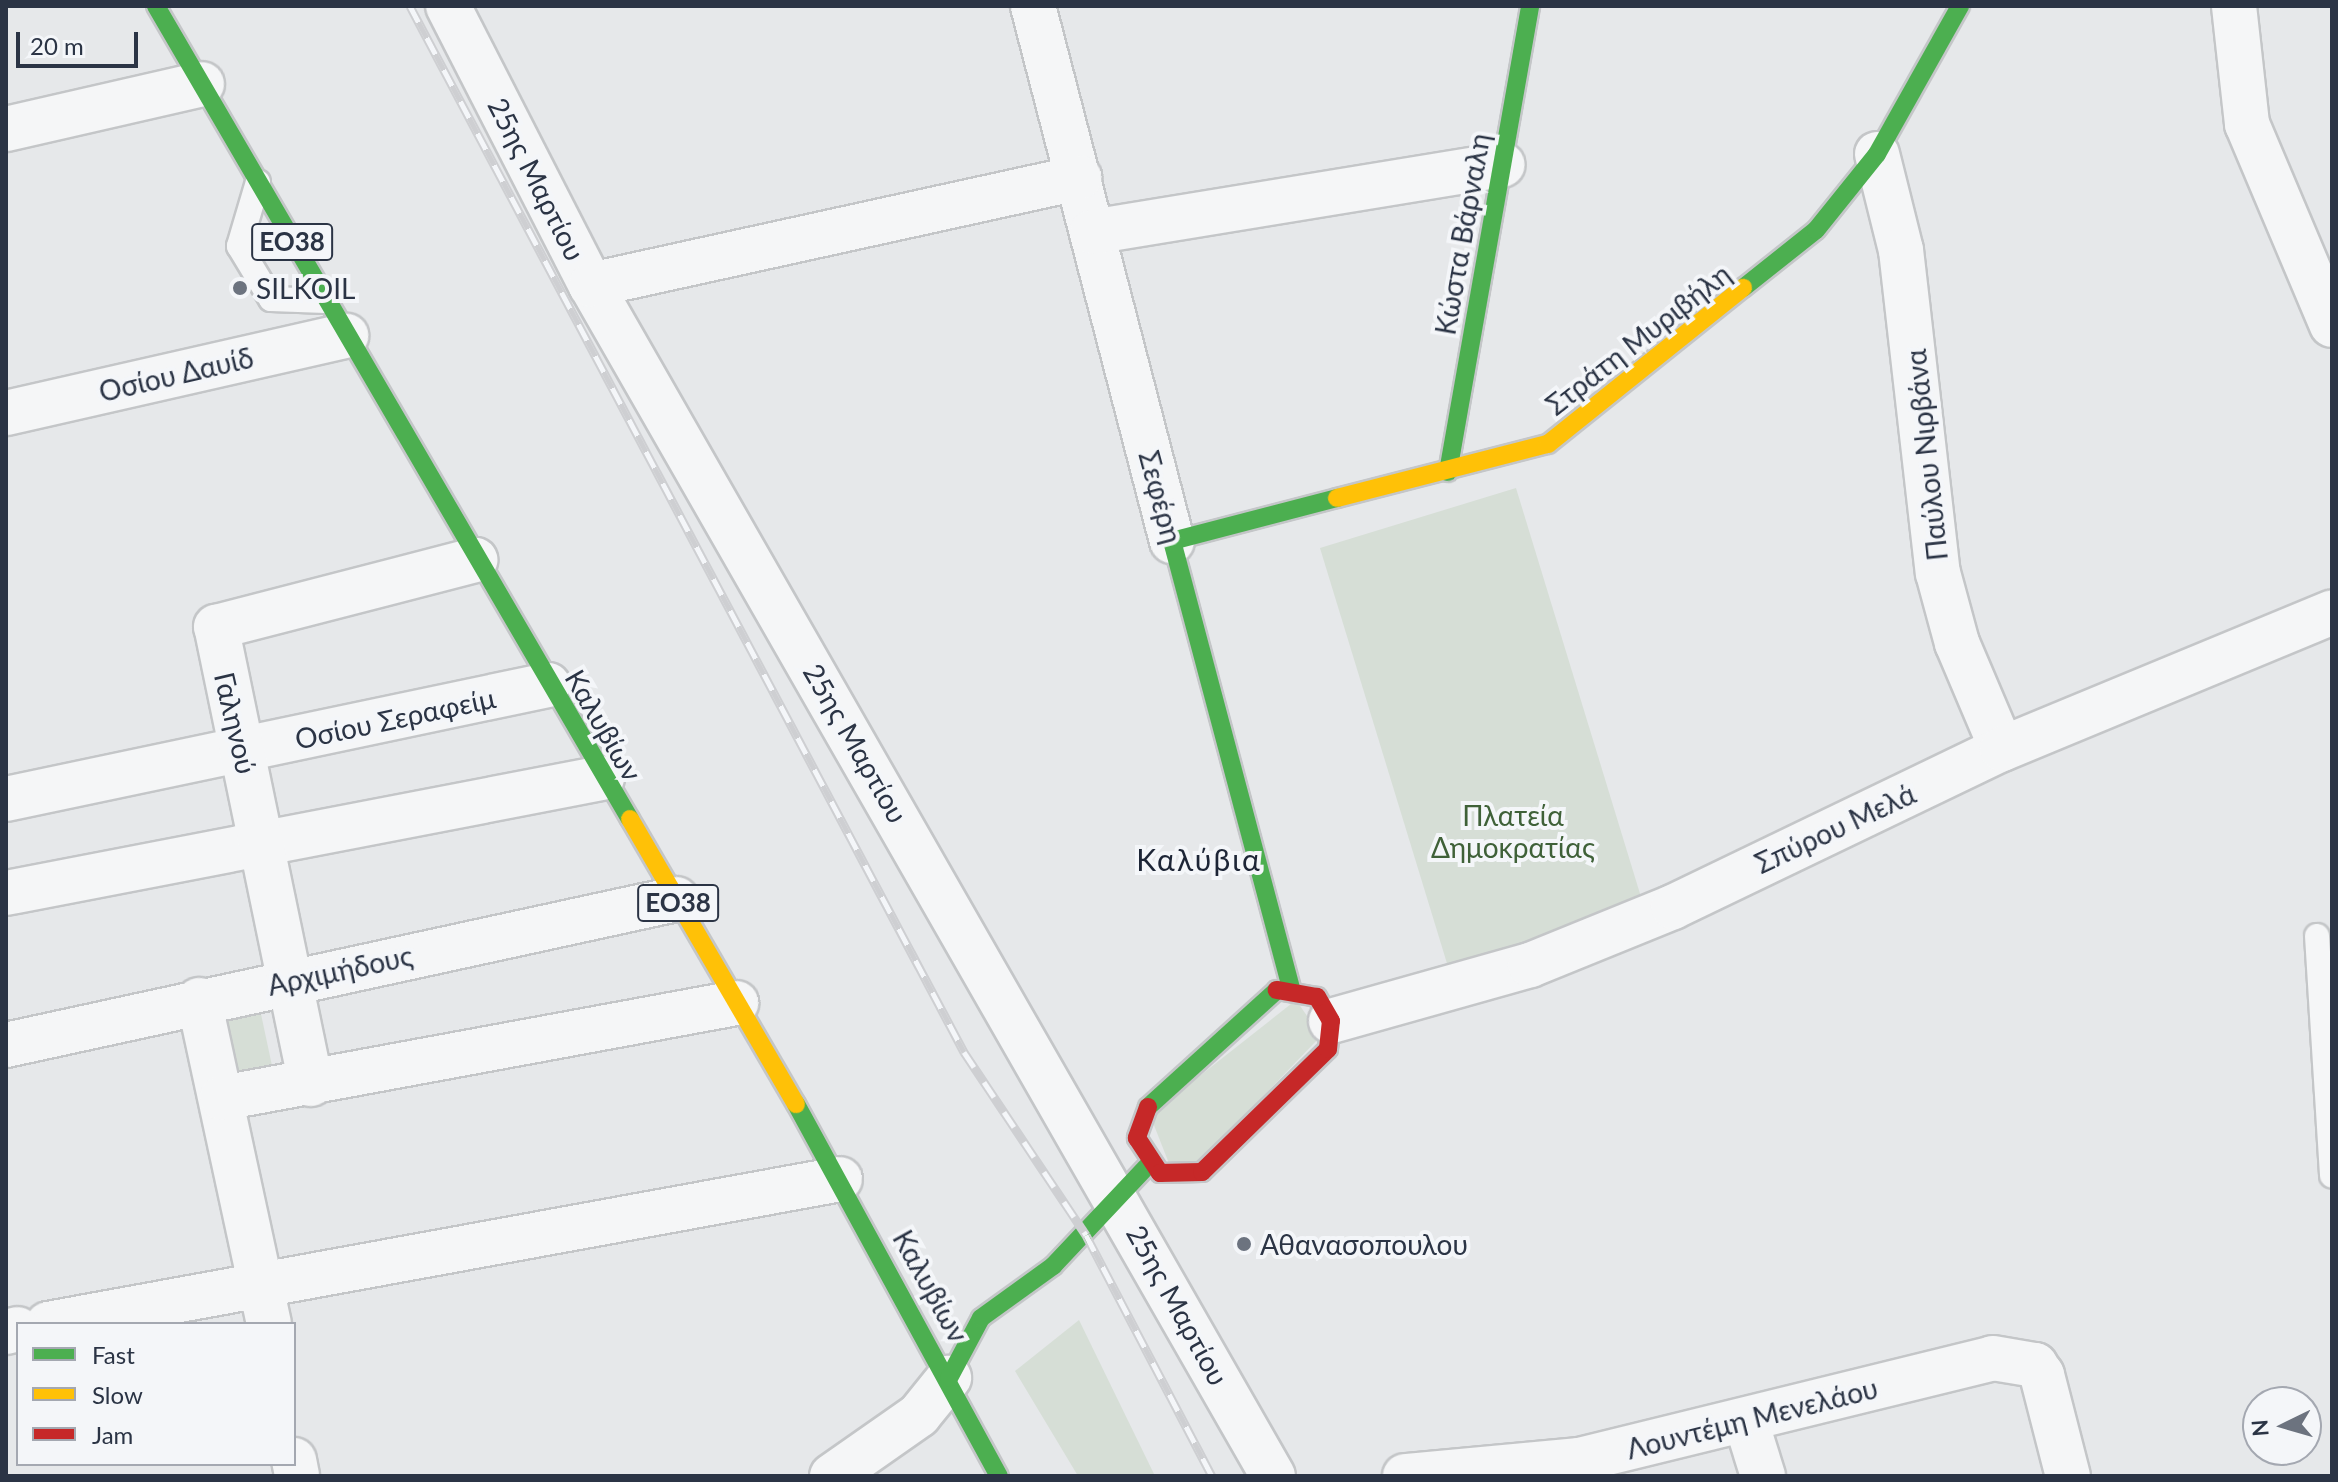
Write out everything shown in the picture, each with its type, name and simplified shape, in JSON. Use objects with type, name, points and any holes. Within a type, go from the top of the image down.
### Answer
[{"type":"street","name":"Καλυβίων","points":[[156,6],[602,778],[840,1179],[999,1476]]},
{"type":"street","name":"25ης Μαρτίου","points":[[448,6],[591,285],[1119,1199],[1273,1476]]},
{"type":"street","name":"Σεφέρη","points":[[1033,6],[1291,988]]},
{"type":"street","name":"Κώστα Βάρναλη","points":[[1448,472],[1530,6]]},
{"type":"street","name":"Στράτη Μυριβήλη","points":[[1172,541],[1548,444],[1752,287],[1816,230],[1877,154],[1960,6]]},
{"type":"street","points":[[2234,6],[2247,124],[2332,325]]},
{"type":"street","points":[[6,129],[202,84]]},
{"type":"street","name":"Παύλου Νιρβάνα","points":[[1877,154],[1904,265],[1938,573],[1957,643],[2002,749]]},
{"type":"street","points":[[1092,232],[1503,165]]},
{"type":"street","points":[[591,285],[1079,178]]},
{"type":"street","name":"Οσίου Δαυίδ","points":[[6,413],[336,319]]},
{"type":"street","name":"Γαληνού","points":[[311,1084],[293,980],[215,634],[220,621],[476,560]]},
{"type":"street","name":"Σπύρου Μελά","points":[[1331,1021],[1530,965],[1630,925],[2002,749],[2332,612]]},
{"type":"street","name":"Οσίου Σεραφείμ","points":[[6,799],[548,685]]},
{"type":"street","points":[[6,893],[602,778]]},
{"type":"street","name":"Αρχιμήδους","points":[[6,1045],[199,1000],[676,899]]},
{"type":"street","points":[[1291,988],[1317,997],[1331,1021],[1319,1060],[1202,1172],[1174,1178],[1149,1164],[1137,1138],[1143,1111],[1265,996],[1291,988]]},
{"type":"street","points":[[199,1000],[265,1304]]},
{"type":"street","points":[[222,1098],[311,1084],[736,1003]]},
{"type":"street","points":[[832,1476],[919,1415],[949,1378],[981,1318],[1053,1266],[1149,1164]]},
{"type":"street","points":[[70,1322],[265,1304],[840,1179]]},
{"type":"street","name":"Λουντέμη Μενελάου","points":[[1405,1476],[1579,1460],[1993,1358],[2035,1365],[2042,1375],[2068,1476]]},
{"type":"street","points":[[1746,1421],[1763,1476]]},
{"type":"lane","points":[[258,182],[239,246],[271,299],[336,319]]},
{"type":"lane","points":[[2317,936],[2332,1176]]},
{"type":"green space","name":"Πλατεία Δημοκρατίας","points":[[1516,488],[1644,906],[1448,966],[1320,548]]},
{"type":"green space","points":[[1296,1000],[1321,1036],[1200,1162],[1170,1166],[1150,1115]]},
{"type":"green space","points":[[261,1014],[272,1068],[236,1075],[225,1022]]},
{"type":"green space","points":[[1079,1320],[1155,1476],[1078,1476],[1015,1371]]},
{"type":"railway","points":[[410,6],[964,1052],[1086,1235],[1212,1476]]},
{"type":"traffic: fast","points":[[156,6],[630,819]]},
{"type":"traffic: fast","points":[[1448,472],[1530,6]]},
{"type":"traffic: fast","points":[[1743,288],[1816,230],[1877,154],[1960,6]]},
{"type":"traffic: fast","points":[[1291,988],[1172,541],[1337,498]]},
{"type":"traffic: fast","points":[[1148,1107],[1277,990]]},
{"type":"traffic: fast","points":[[796,1104],[999,1476]]},
{"type":"traffic: fast","points":[[949,1378],[981,1318],[1053,1266],[1149,1164]]},
{"type":"traffic: slow","points":[[1337,498],[1548,444],[1743,288]]},
{"type":"traffic: slow","points":[[630,819],[796,1104]]},
{"type":"traffic: jam","points":[[1148,1107],[1137,1138],[1160,1173],[1202,1172],[1328,1049],[1331,1021],[1317,997],[1277,990]]},
{"type":"place","name":"SILKOIL","points":[[240,288]]},
{"type":"place","name":"Αθανασοπουλου","points":[[1244,1244]]},
{"type":"district","name":"Καλύβια","points":[[1199,859]]}]
